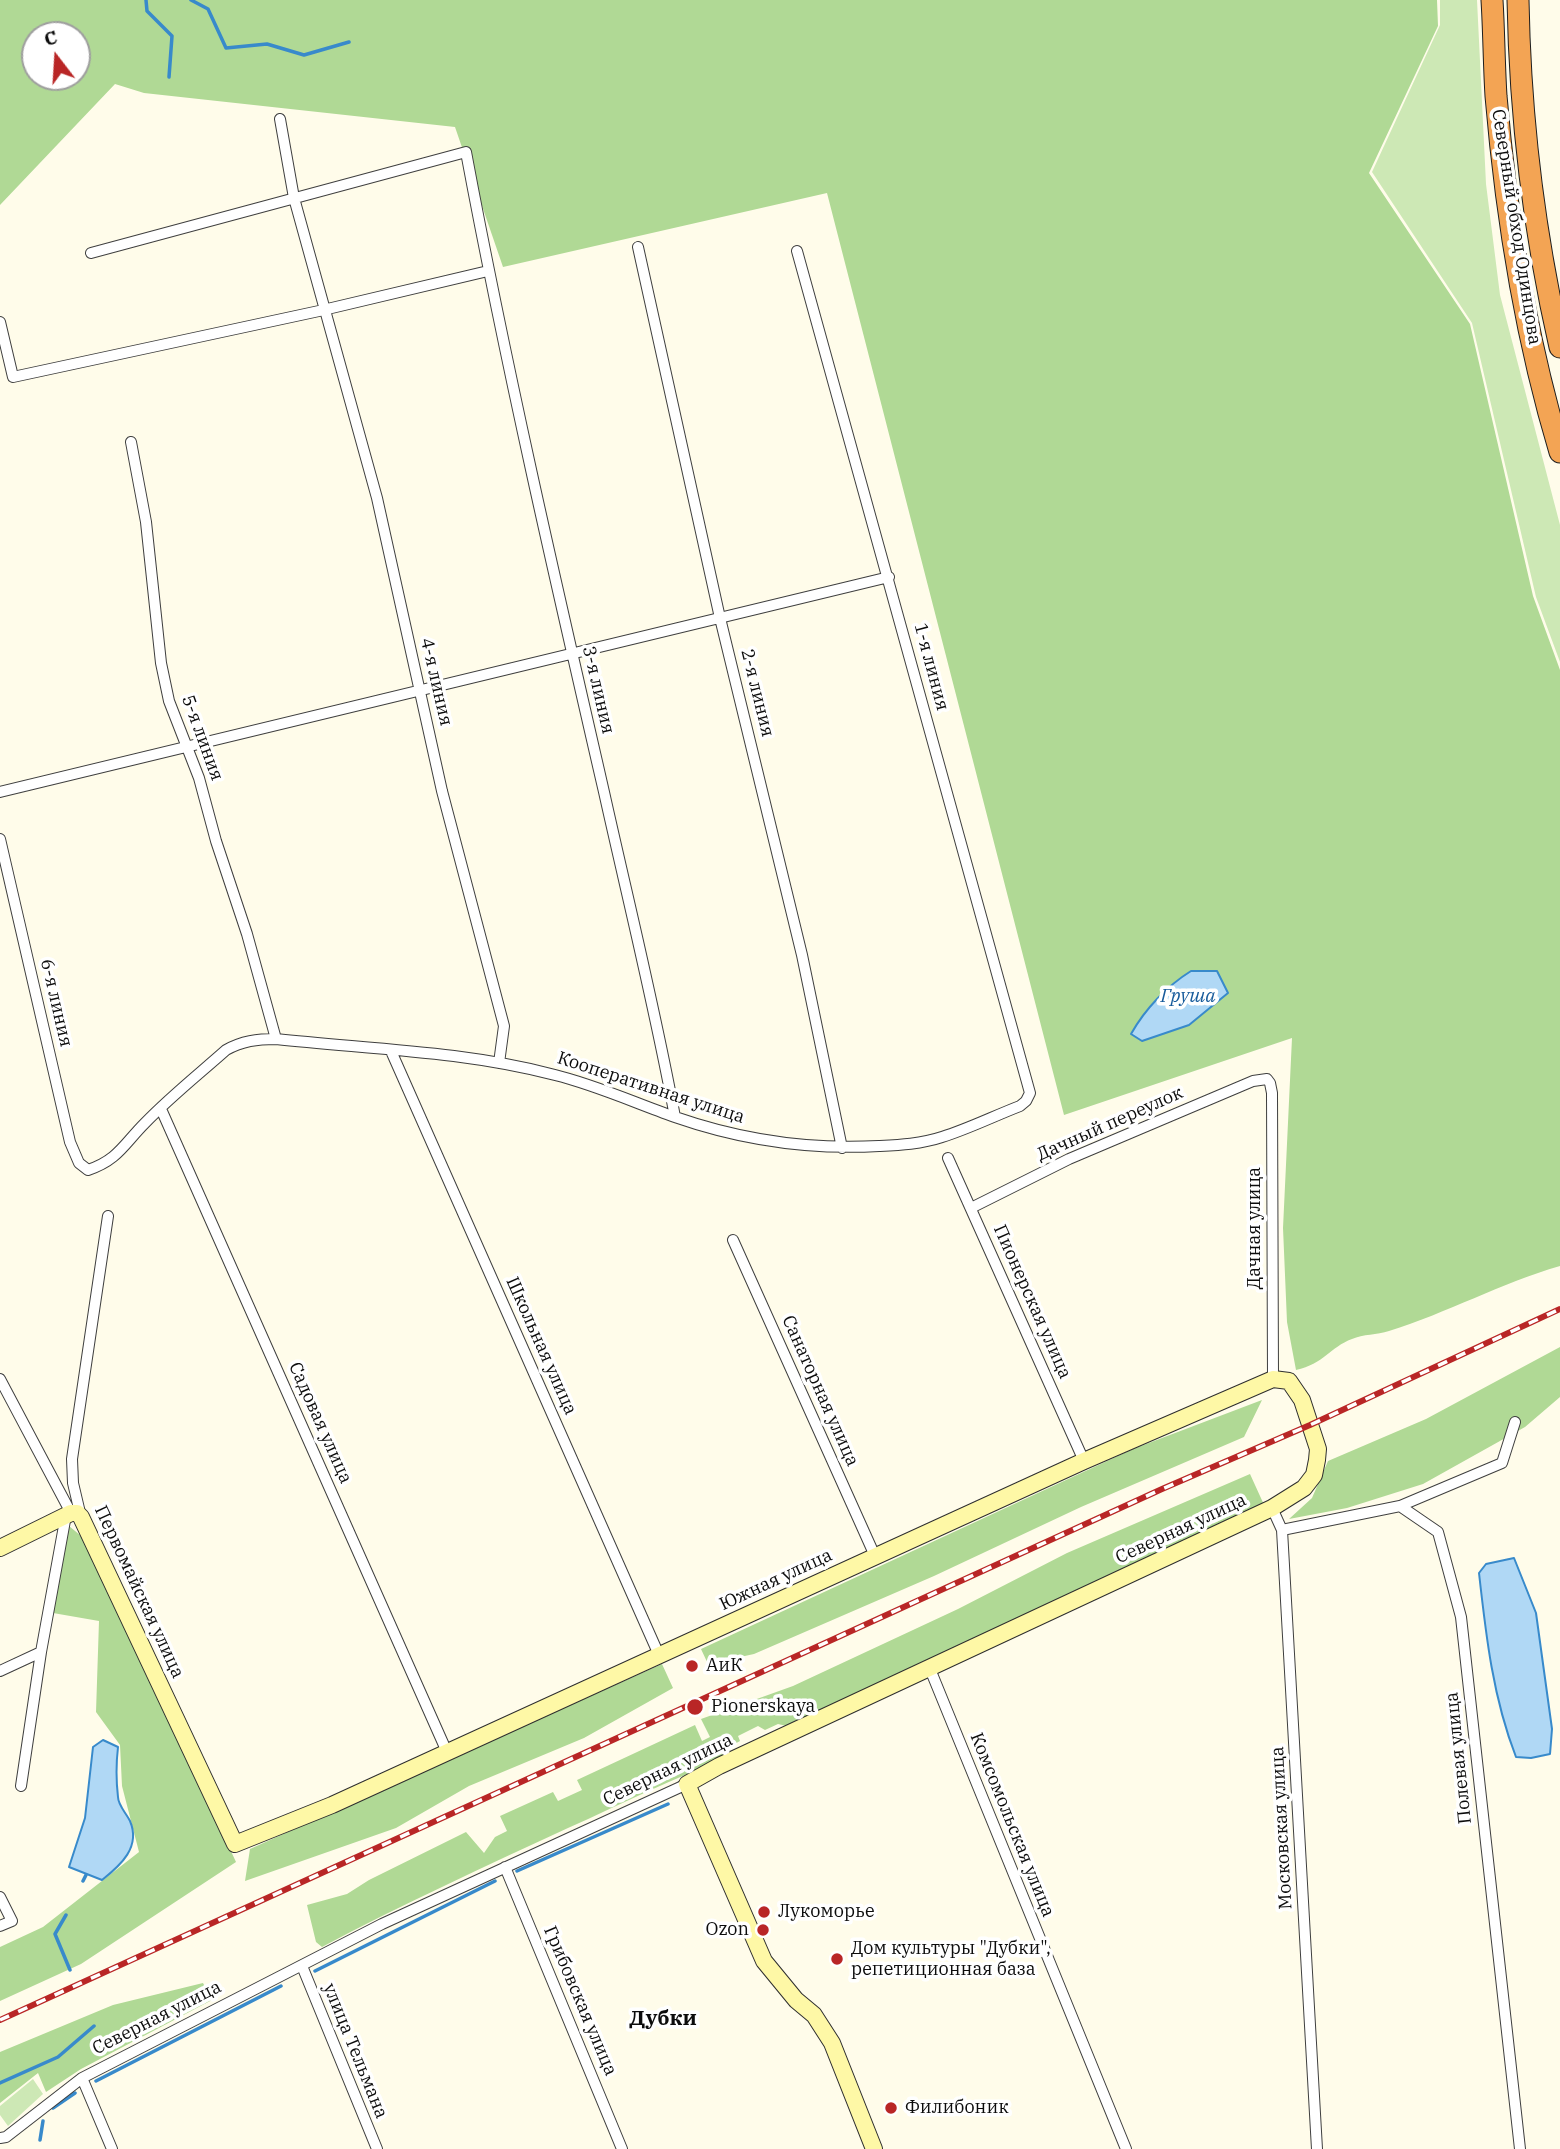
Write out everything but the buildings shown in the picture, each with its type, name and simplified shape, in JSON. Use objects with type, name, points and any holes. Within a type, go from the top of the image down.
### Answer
[{"type":"highway","name":"Северный обход Одинцова","points":[[1492,0],[1496,92],[1504,169],[1532,337],[1560,452]]},
{"type":"highway","name":"Северный обход Одинцова","points":[[1518,0],[1527,151],[1540,244],[1560,347]]},
{"type":"street","name":"4-я линия","points":[[280,119],[294,198],[327,309],[377,498],[442,790],[504,1026],[499,1063]]},
{"type":"street","name":"3-я линия","points":[[294,198],[466,152],[488,271],[572,654],[658,1023],[675,1117]]},
{"type":"street","points":[[91,253],[294,198]]},
{"type":"street","name":"2-я линия","points":[[638,247],[720,618],[802,955],[842,1148]]},
{"type":"street","name":"1-я линия","points":[[797,251],[1030,1093]]},
{"type":"street","points":[[0,322],[13,377],[488,271]]},
{"type":"street","name":"5-я линия","points":[[131,442],[146,522],[162,663],[169,701],[188,747],[247,934],[276,1039]]},
{"type":"street","points":[[0,792],[889,577]]},
{"type":"street","name":"6-я линия","points":[[0,839],[69,1142],[79,1163],[88,1170]]},
{"type":"street","name":"Кооперативная улица","points":[[88,1170],[103,1165],[120,1153],[144,1124],[226,1050],[240,1042],[258,1039],[499,1063],[554,1074],[598,1087],[675,1117],[725,1132],[777,1143],[842,1148],[906,1144],[941,1138],[1020,1106],[1030,1093]]},
{"type":"street","name":"Школьная улица","points":[[391,1051],[659,1655]]},
{"type":"street","name":"Дачный переулок","points":[[971,1208],[1069,1159],[1253,1080],[1267,1079]]},
{"type":"street","name":"Дачная улица","points":[[1267,1079],[1272,1093],[1273,1379]]},
{"type":"street","name":"Садовая улица","points":[[160,1109],[447,1752]]},
{"type":"street","name":"Пионерская улица","points":[[948,1158],[1084,1461]]},
{"type":"street","name":"Первомайская улица","points":[[108,1216],[72,1459],[73,1515],[235,1844]]},
{"type":"street","name":"Санаторная улица","points":[[733,1240],[875,1556]]},
{"type":"street","points":[[0,1379],[73,1515],[40,1652],[21,1786]]},
{"type":"street","name":"Южная улица","points":[[235,1844],[332,1805],[1084,1461],[1273,1379]]},
{"type":"street","name":"Северная улица","points":[[3,2138],[82,2078],[382,1924],[687,1784],[719,1766],[1272,1508],[1304,1488],[1314,1475],[1318,1449],[1294,1385],[1283,1379],[1273,1379]]},
{"type":"street","points":[[0,1408],[12,1403]]},
{"type":"street","points":[[1282,1530],[1400,1506],[1502,1463],[1515,1422]]},
{"type":"street","name":"Полевая улица","points":[[1400,1506],[1438,1532],[1461,1617],[1520,2149]]},
{"type":"street","name":"Московская улица","points":[[1272,1508],[1282,1530],[1317,2149]]},
{"type":"street","points":[[0,1548],[73,1515]]},
{"type":"street","points":[[0,1671],[40,1652]]},
{"type":"street","name":"Комсомольская улица","points":[[930,1669],[1126,2149]]},
{"type":"street","points":[[687,1784],[764,1961],[796,2000],[814,2015],[832,2043],[874,2149]]},
{"type":"street","name":"Грибовская улица","points":[[505,1867],[622,2149]]},
{"type":"street","points":[[0,1898],[12,1921],[0,1927]]},
{"type":"street","name":"улица Тельмана","points":[[302,1966],[377,2149]]},
{"type":"street","points":[[82,2078],[112,2149]]},
{"type":"street","points":[[3,2138],[3,2149]]},
{"type":"green space","points":[[0,0],[1437,0],[1438,26],[1369,173],[1470,324],[1533,596],[1560,670],[1560,1266],[1411,1324],[1352,1339],[1313,1364],[1296,1370],[1287,1322],[1283,1228],[1292,1038],[1064,1115],[827,193],[503,267],[455,127],[144,93],[115,84],[0,205]]},
{"type":"green space","points":[[1440,0],[1477,0],[1486,184],[1500,295],[1560,525],[1560,662],[1536,597],[1472,323],[1372,172],[1440,25]]},
{"type":"green space","points":[[1560,1347],[1560,1397],[1525,1427],[1423,1484],[1347,1508],[1289,1519],[1312,1498],[1328,1461],[1426,1419]]},
{"type":"green space","points":[[1262,1400],[1244,1437],[1081,1507],[934,1576],[754,1654],[708,1664],[701,1649],[1133,1449]]},
{"type":"green space","points":[[1250,1474],[1265,1507],[791,1727],[778,1724],[765,1730],[758,1726],[738,1736],[740,1741],[729,1747],[730,1757],[506,1857],[322,1947],[316,1942],[307,1905],[347,1894],[369,1880],[466,1832],[484,1853],[495,1837],[507,1831],[500,1816],[553,1792],[558,1801],[582,1790],[577,1780],[695,1725],[702,1741],[710,1737],[701,1719],[793,1686],[958,1609],[1067,1553]]},
{"type":"green space","points":[[69,1526],[86,1540],[236,1862],[81,1964],[0,2001],[0,1947],[43,1927],[139,1852],[122,1786],[120,1745],[96,1712],[99,1621],[53,1613]]},
{"type":"green space","points":[[662,1664],[673,1688],[584,1738],[469,1786],[396,1828],[245,1881],[250,1849]]},
{"type":"green space","points":[[203,1983],[212,2000],[81,2069],[46,2092],[38,2073],[0,2103],[0,2052],[113,2005]]},
{"type":"green space","points":[[33,2079],[43,2094],[8,2126],[0,2115],[0,2106]]},
{"type":"water","name":"Груша","points":[[1191,971],[1217,971],[1228,993],[1189,1025],[1142,1041],[1131,1034],[1157,999]]},
{"type":"water","points":[[1514,1558],[1536,1613],[1552,1729],[1550,1754],[1531,1758],[1516,1757],[1508,1735],[1496,1689],[1479,1573],[1486,1564]]},
{"type":"water","points":[[103,1740],[118,1747],[118,1800],[130,1821],[133,1839],[122,1862],[102,1880],[69,1867],[85,1818],[93,1747]]},
{"type":"waterway","points":[[146,0],[147,11],[172,36],[169,77]]},
{"type":"waterway","points":[[191,0],[208,9],[226,48],[267,44],[304,55],[349,42]]},
{"type":"waterway","points":[[517,1871],[668,1804]]},
{"type":"waterway","points":[[83,1881],[86,1875]]},
{"type":"waterway","points":[[315,1971],[495,1881]]},
{"type":"waterway","points":[[66,1915],[55,1934],[70,1970]]},
{"type":"waterway","points":[[96,2081],[281,1986]]},
{"type":"waterway","points":[[0,2083],[58,2057],[94,2026]]},
{"type":"waterway","points":[[53,2108],[75,2093]]},
{"type":"waterway","points":[[40,2140],[43,2121]]},
{"type":"railway","points":[[0,2020],[1560,1309]]},
{"type":"place","name":"АиК","points":[[692,1666]]},
{"type":"place","name":"Pionerskaya","points":[[695,1707]]},
{"type":"place","name":"Лукоморье","points":[[764,1912]]},
{"type":"place","name":"Ozon","points":[[763,1930]]},
{"type":"place","name":"Дом культуры \"Дубки\", репетиционная база","points":[[837,1959]]},
{"type":"place","name":"Филибоник","points":[[891,2108]]},
{"type":"district","name":"Дубки","points":[[663,2019]]}]
